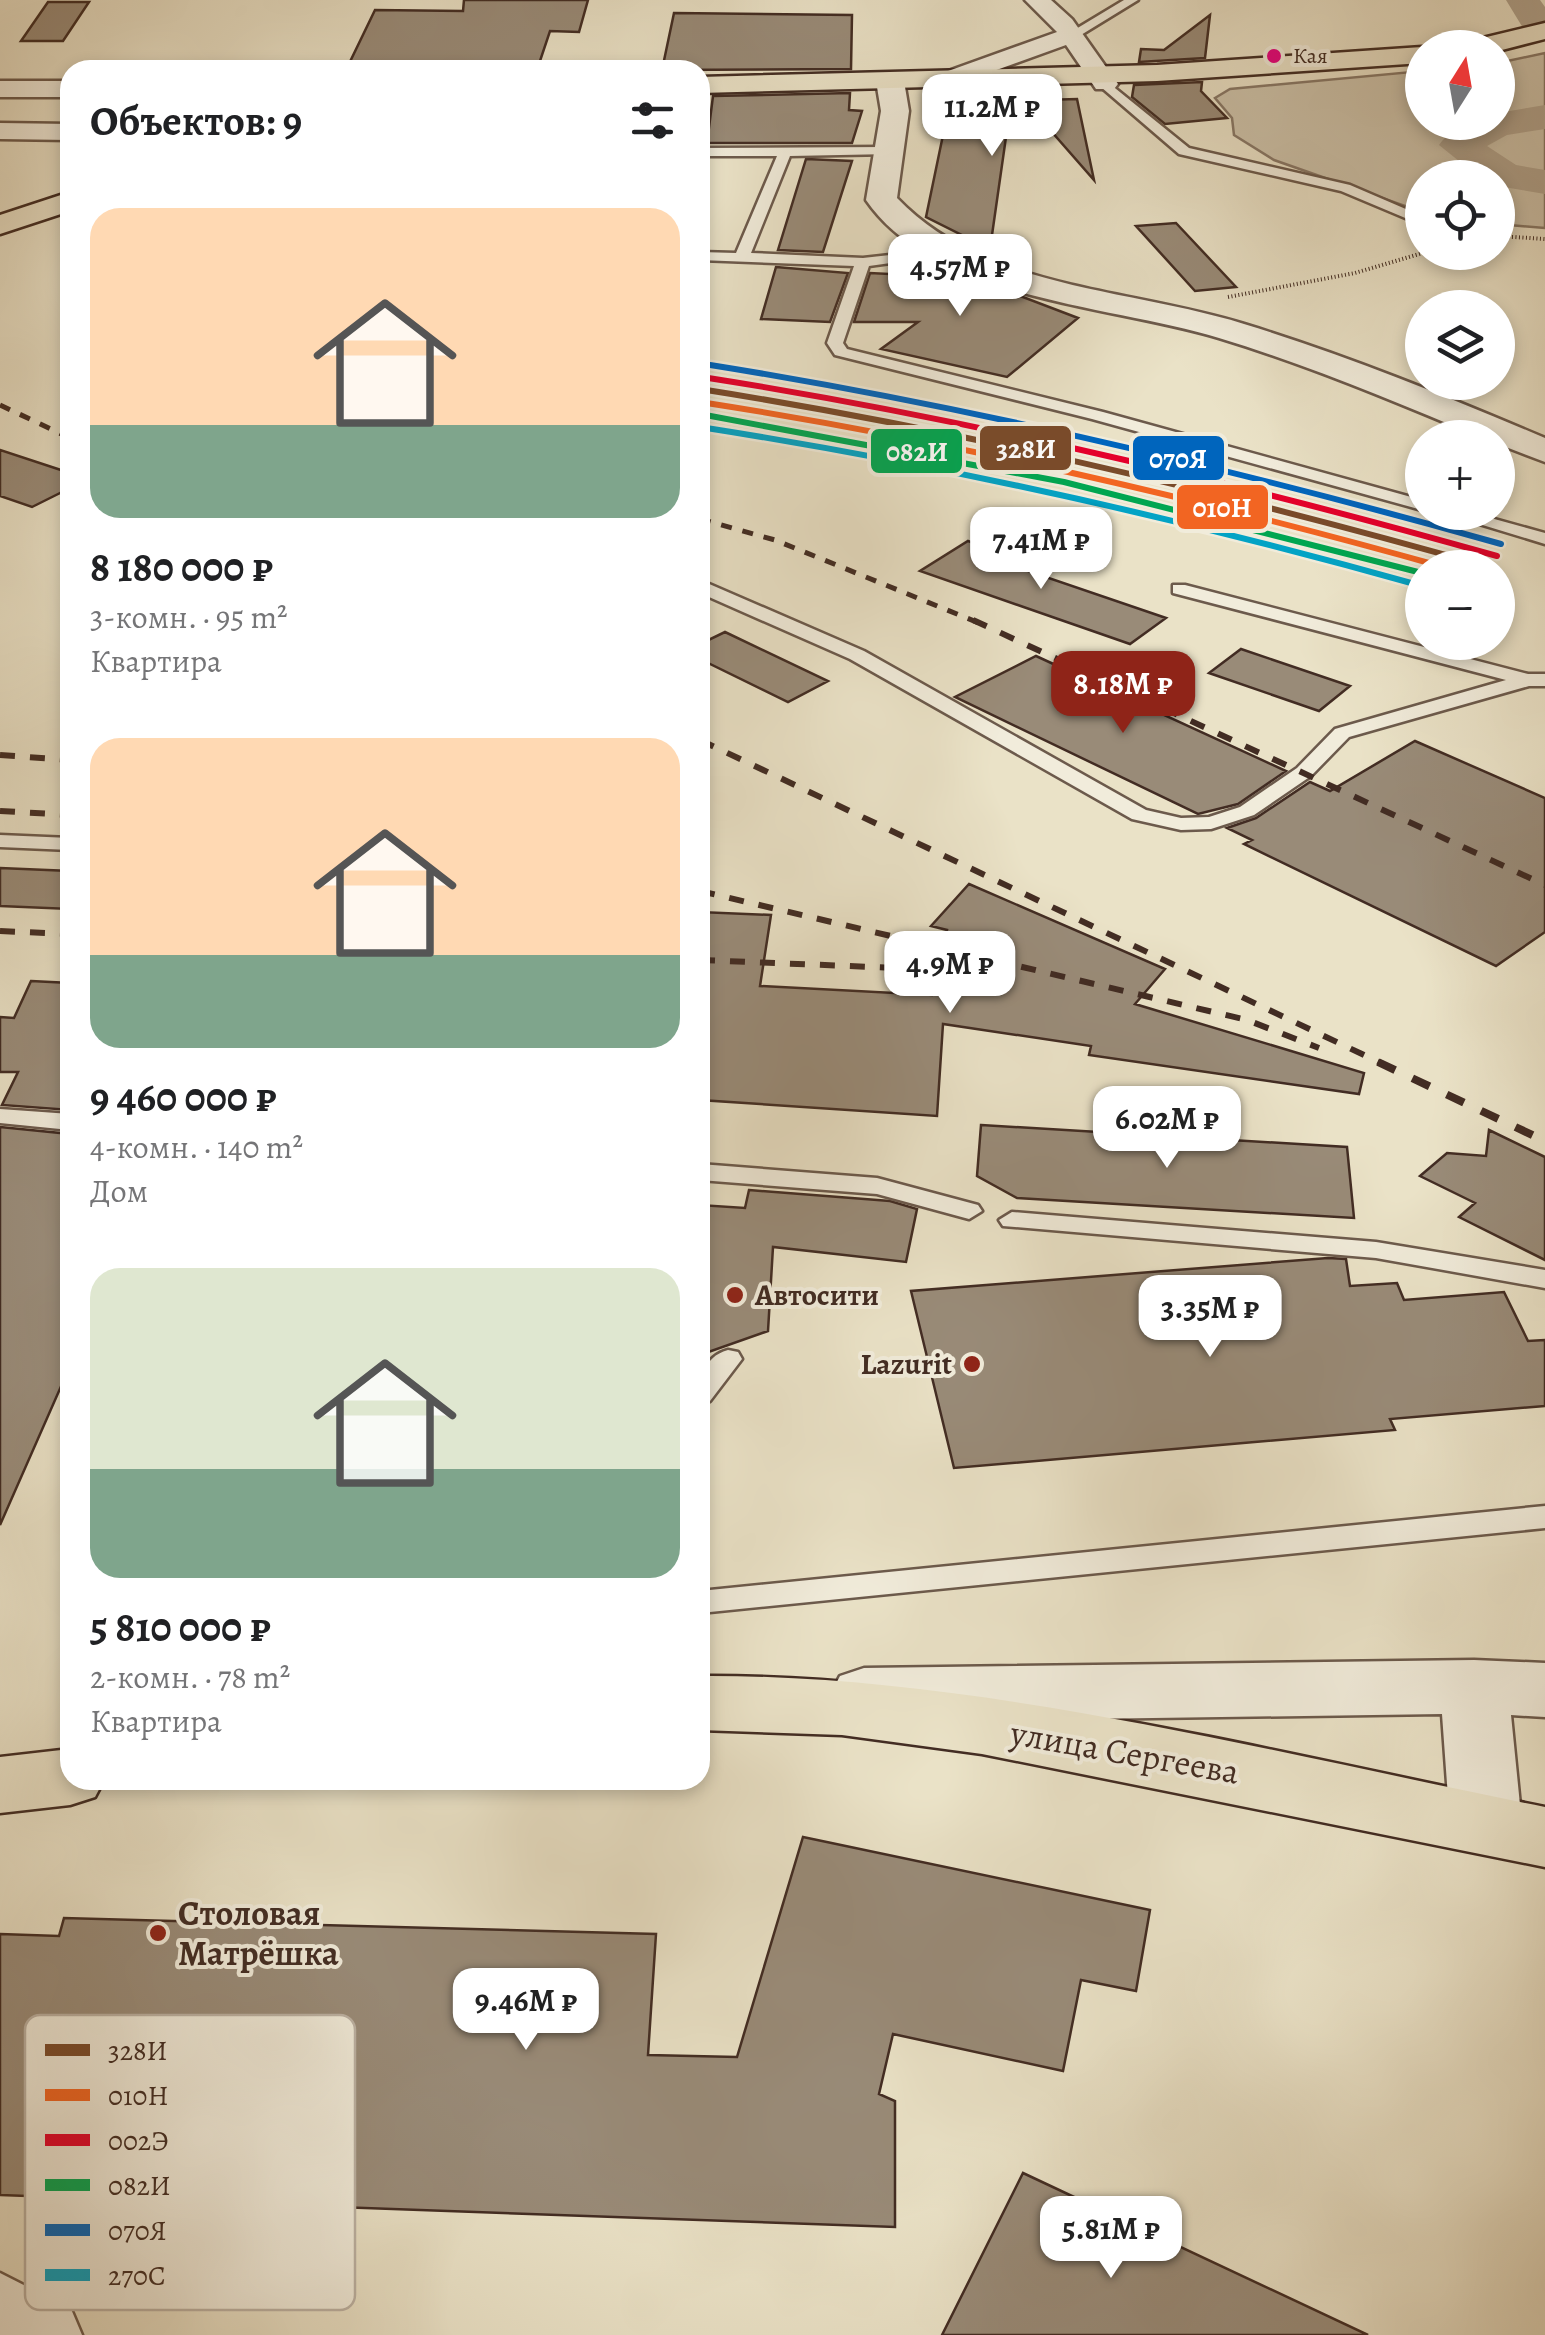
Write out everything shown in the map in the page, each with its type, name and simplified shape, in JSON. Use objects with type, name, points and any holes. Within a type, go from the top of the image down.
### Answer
[{"type":"main road","points":[[1515,46],[1544,42]]},
{"type":"main road","points":[[710,85],[1101,80],[1405,57]]},
{"type":"main road","points":[[710,93],[1405,68]]},
{"type":"main road","points":[[0,226],[60,205]]},
{"type":"main road","name":"улица Сергеева","points":[[710,1702],[771,1701],[895,1713],[1026,1734],[1236,1772],[1515,1831]]},
{"type":"main road","points":[[0,1785],[60,1778]]},
{"type":"street","points":[[1036,0],[1072,35],[1101,80]]},
{"type":"street","points":[[946,80],[1072,35]]},
{"type":"street","points":[[892,85],[895,111],[881,200],[905,228],[948,251],[1020,278],[1185,318],[1418,396],[1545,452]]},
{"type":"street","points":[[0,88],[60,89]]},
{"type":"street","points":[[0,131],[60,132]]},
{"type":"street","points":[[771,1701],[911,1692],[1474,1687],[1545,1690]]},
{"type":"street","points":[[1474,1687],[1515,1831]]},
{"type":"street","points":[[0,2309],[44,2335]]},
{"type":"lane","points":[[1072,35],[1132,0]]},
{"type":"lane","points":[[1101,80],[1184,151],[1345,188],[1405,214]]},
{"type":"lane","points":[[710,152],[886,152]]},
{"type":"lane","points":[[740,258],[785,152]]},
{"type":"lane","points":[[710,256],[863,262],[948,251]]},
{"type":"lane","points":[[863,262],[835,343],[841,352],[1097,414],[1405,500]]},
{"type":"lane","points":[[1510,530],[1545,540]]},
{"type":"lane","points":[[1179,589],[1536,680]]},
{"type":"lane","points":[[710,590],[857,655],[1139,815],[1181,824],[1210,823],[1247,810],[1304,772],[1342,733],[1536,680]]},
{"type":"lane","points":[[0,841],[60,844]]},
{"type":"lane","points":[[0,1116],[60,1121]]},
{"type":"lane","points":[[710,1173],[878,1186],[969,1211]]},
{"type":"lane","points":[[1012,1220],[1376,1250],[1545,1279]]},
{"type":"lane","points":[[710,1382],[728,1359]]},
{"type":"lane","points":[[710,1601],[1545,1517]]},
{"type":"path","points":[[1515,237],[1545,240]]},
{"type":"path","points":[[1185,318],[1215,300],[1356,274],[1405,259]]},
{"type":"shaded area","points":[[1545,53],[1545,228],[1515,225],[1515,160],[1405,160],[1405,206],[1274,160],[1234,135],[1232,118],[1215,98],[1230,89],[1405,73],[1405,140],[1515,140],[1515,59]]},
{"type":"building","points":[[464,0],[588,0],[579,32],[550,31],[540,60],[351,60],[375,10],[463,11]]},
{"type":"building","points":[[48,2],[89,2],[63,41],[21,41]]},
{"type":"building","points":[[674,13],[852,15],[851,69],[710,70],[710,60],[664,60]]},
{"type":"building","points":[[1210,15],[1205,58],[1139,62],[1141,49],[1164,50]]},
{"type":"building","points":[[1202,82],[1201,91],[1227,118],[1165,124],[1132,97],[1134,85]]},
{"type":"building","points":[[850,93],[849,110],[862,111],[852,143],[710,143],[713,96]]},
{"type":"building","points":[[1077,99],[1094,180],[1051,131],[1007,130],[990,249],[926,217],[948,111],[975,112],[975,102]]},
{"type":"building","points":[[806,159],[852,161],[823,252],[778,250]]},
{"type":"building","points":[[1176,223],[1236,287],[1195,291],[1136,226]]},
{"type":"building","points":[[909,265],[942,266],[1078,318],[1007,377],[881,349],[918,322],[854,322],[870,273],[909,275]]},
{"type":"building","points":[[776,267],[848,273],[830,322],[761,319]]},
{"type":"building","points":[[0,450],[60,470],[60,493],[32,507],[0,496]]},
{"type":"building","points":[[968,541],[1038,565],[1028,571],[1166,618],[1130,644],[920,571]]},
{"type":"building","points":[[725,632],[828,681],[788,702],[710,664],[710,639]]},
{"type":"building","points":[[1241,649],[1350,686],[1319,711],[1209,673]]},
{"type":"building","points":[[1036,656],[1286,771],[1238,804],[1198,814],[955,697]]},
{"type":"building","points":[[1415,741],[1545,798],[1545,932],[1496,966],[1244,844],[1252,840],[1227,828],[1256,818],[1310,782],[1330,791]]},
{"type":"building","points":[[0,868],[60,871],[60,909],[0,906]]},
{"type":"building","points":[[969,884],[1165,969],[1135,1004],[1364,1073],[1359,1094],[1089,1055],[1091,1046],[943,1024],[937,1116],[710,1101],[710,912],[771,915],[760,986],[932,995],[947,930],[931,926]]},
{"type":"building","points":[[31,981],[60,982],[60,1109],[2,1105],[18,1072],[0,1072],[0,1017],[14,1018]]},
{"type":"building","points":[[981,1125],[1347,1147],[1354,1218],[1017,1198],[977,1176]]},
{"type":"building","points":[[0,1127],[60,1133],[60,1389],[0,1525]]},
{"type":"building","points":[[1489,1130],[1545,1157],[1545,1260],[1459,1217],[1475,1203],[1420,1176],[1447,1153],[1486,1156]]},
{"type":"building","points":[[749,1190],[890,1201],[917,1209],[906,1262],[773,1247],[768,1331],[710,1351],[710,1206],[745,1208]]},
{"type":"building","points":[[1346,1259],[1350,1286],[1397,1283],[1404,1300],[1504,1292],[1528,1341],[1545,1340],[1545,1406],[1390,1419],[1395,1430],[954,1468],[911,1291]]},
{"type":"building","points":[[803,1837],[1150,1910],[1136,1991],[1081,1980],[1063,2071],[893,2034],[879,2094],[895,2101],[895,2227],[355,2208],[355,2015],[25,2015],[25,2196],[0,2195],[0,1934],[59,1936],[64,1918],[656,1934],[648,2055],[737,2057]]},
{"type":"building","points":[[1023,2173],[1368,2335],[942,2335]]},
{"type":"waterway","name":"Кая","points":[[1523,0],[1536,20],[1545,24]]},
{"type":"waterway","name":"Кая","points":[[1545,117],[1496,125],[1459,145],[1504,175],[1545,182]]},
{"type":"railway","points":[[0,405],[60,433]]},
{"type":"railway","points":[[710,522],[775,540],[979,623]]},
{"type":"railway","points":[[973,620],[1545,885]]},
{"type":"railway","points":[[710,745],[1383,1064]]},
{"type":"railway","points":[[0,755],[60,759]]},
{"type":"railway","points":[[0,811],[60,814]]},
{"type":"railway","points":[[710,893],[1247,1020],[1319,1048]]},
{"type":"railway","points":[[0,931],[60,934]]},
{"type":"railway","points":[[710,960],[897,968],[1020,980]]},
{"type":"railway","points":[[1378,1062],[1545,1141]]},
{"type":"transit line","name":"070Я","points":[[710,365],[906,398],[1106,440],[1304,489],[1501,544]]},
{"type":"transit line","name":"002Э","points":[[710,378],[903,411],[1102,453],[1475,550]]},
{"type":"transit line","name":"328И","points":[[710,391],[1000,443],[1198,488],[1428,550]]},
{"type":"transit line","name":"010Н","points":[[710,404],[889,433],[1076,472],[1405,556]]},
{"type":"transit line","name":"082И","points":[[710,416],[974,462],[1244,525],[1405,568]]},
{"type":"transit line","name":"270С","points":[[710,429],[883,457],[1064,494],[1405,581]]},
{"type":"place","name":"Кая","points":[[1274,56]]},
{"type":"place","name":"Автосити","points":[[735,1295]]},
{"type":"place","name":"Lazurit","points":[[972,1364]]},
{"type":"place","name":"Столовая Матрёшка","points":[[158,1933]]}]
